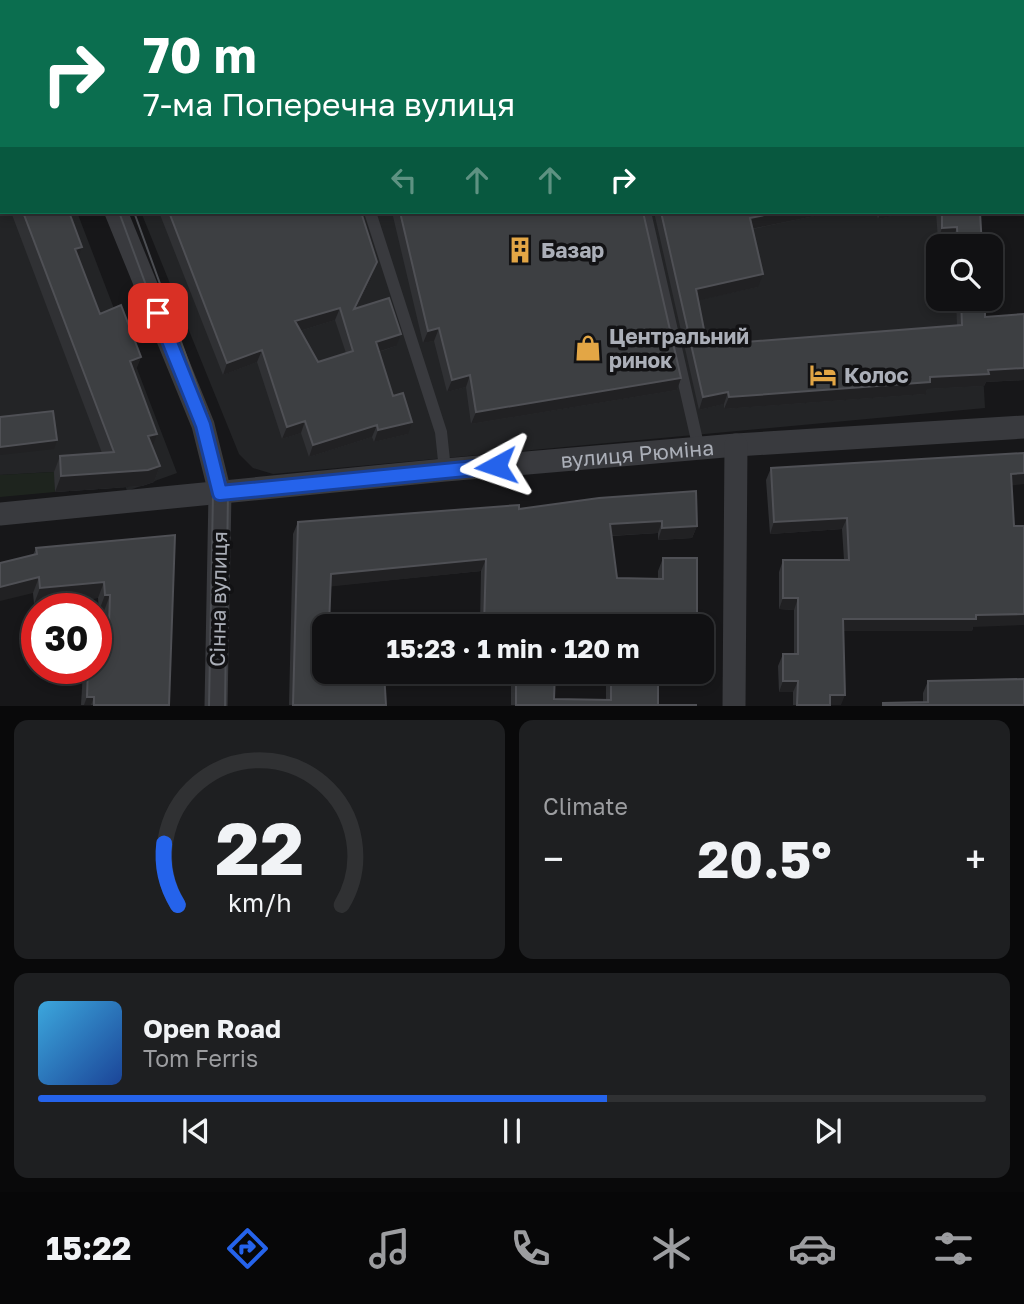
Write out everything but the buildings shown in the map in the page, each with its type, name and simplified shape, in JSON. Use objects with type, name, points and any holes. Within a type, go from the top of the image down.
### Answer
[{"type":"street","name":"Сінна вулиця","points":[[118,214],[203,425],[220,493],[216,705]]},
{"type":"street","name":"вулиця Рюміна","points":[[0,514],[445,470],[736,445],[1024,427]]},
{"type":"street","points":[[734,705],[736,445]]},
{"type":"lane","points":[[371,214],[441,432],[445,470]]},
{"type":"lane","points":[[645,214],[699,449]]},
{"type":"shaded area","points":[[0,214],[78,214],[177,473],[127,491],[125,485],[55,492],[53,472],[0,475]]},
{"type":"shaded area","name":"Центральний ринок","points":[[142,214],[975,214],[976,234],[926,234],[926,311],[980,311],[985,408],[273,474],[253,468],[239,454]]},
{"type":"shaded area","points":[[54,472],[55,492],[0,497],[0,475]]},
{"type":"tram line","points":[[120,214],[199,429],[213,494],[209,706]]},
{"type":"tram line","points":[[135,214],[209,419],[228,492],[225,706]]},
{"type":"place","name":"Базар","points":[[520,250]]},
{"type":"place","name":"Центральний ринок","points":[[588,348]]},
{"type":"place","name":"Колос","points":[[823,375]]},
{"type":"route","points":[[158,313],[203,425],[220,493],[496,466]]}]
